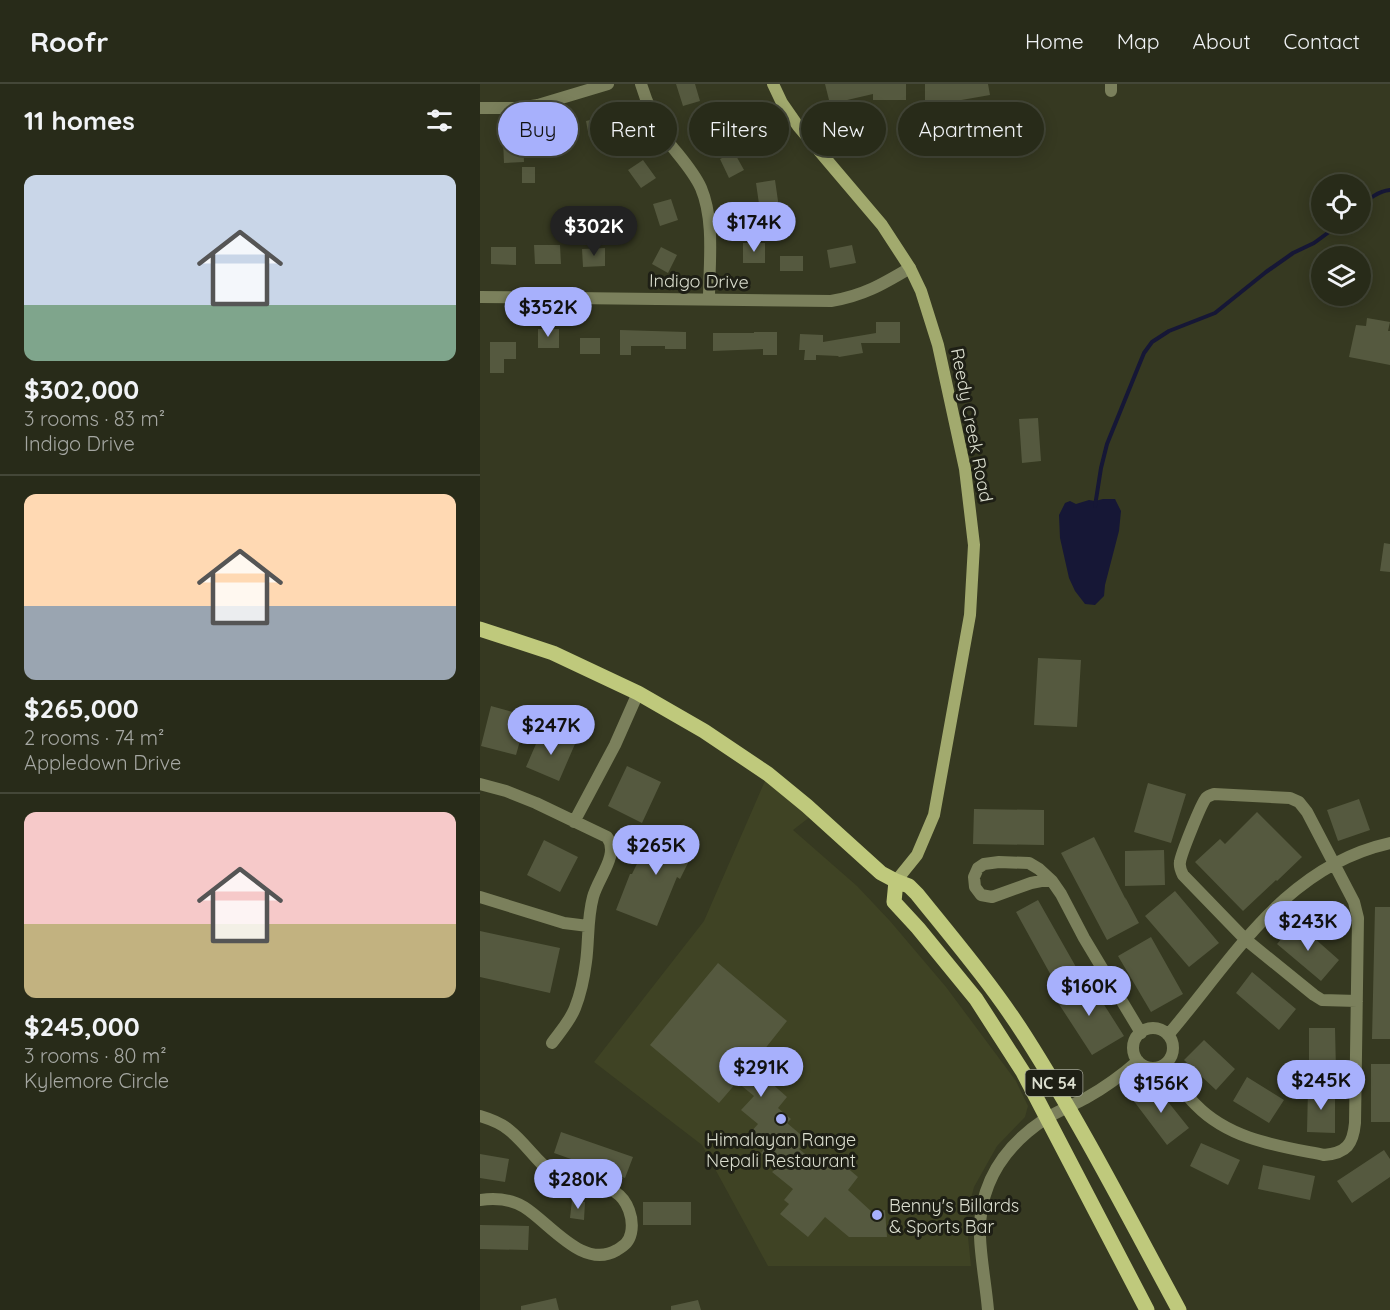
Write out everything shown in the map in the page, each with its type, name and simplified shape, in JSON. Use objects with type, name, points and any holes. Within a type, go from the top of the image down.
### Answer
[{"type":"main road","name":"NC 54","points":[[480,629],[553,653],[638,693],[704,731],[768,774],[881,873],[909,886],[988,984],[1024,1034],[1069,1107],[1179,1310]]},
{"type":"main road","name":"NC 54","points":[[896,881],[894,902],[976,999],[1023,1072],[1147,1310]]},
{"type":"street","points":[[480,108],[519,108],[538,105],[608,84]]},
{"type":"street","points":[[640,84],[652,115],[695,177],[704,196],[710,220],[709,299]]},
{"type":"street","name":"Reedy Creek Road","points":[[773,84],[782,103],[798,126],[882,225],[910,268],[921,291],[938,345],[965,469],[972,520],[974,565],[970,615],[934,815],[917,855],[896,881]]},
{"type":"street","name":"Indigo Drive","points":[[480,297],[831,301],[872,290],[910,268]]},
{"type":"street","points":[[574,822],[615,744],[638,693]]},
{"type":"street","points":[[480,784],[536,803],[607,837],[611,842],[611,857],[597,883],[593,897],[581,988],[574,1010],[552,1043]]},
{"type":"street","points":[[1164,1065],[1196,1106],[1210,1117],[1251,1139],[1324,1155],[1334,1154],[1346,1148],[1351,1142],[1355,1123],[1357,1001],[1358,918],[1354,902],[1304,807],[1290,798],[1214,794],[1207,797],[1189,835],[1180,861],[1180,870],[1183,875],[1245,939],[1305,989],[1322,1000],[1357,1001]]},
{"type":"street","points":[[1168,1035],[1245,939],[1284,899],[1316,874],[1334,864],[1355,854],[1390,843]]},
{"type":"street","points":[[1052,881],[1031,883],[992,897],[981,895],[975,887],[974,877],[978,868],[984,864],[1029,863],[1052,881],[1141,1033]]},
{"type":"street","points":[[480,897],[564,923],[588,926]]},
{"type":"street","points":[[1152,1028],[1168,1035],[1173,1047],[1169,1060],[1164,1065],[1148,1067],[1138,1061],[1133,1050],[1137,1037],[1141,1033],[1152,1028]]},
{"type":"street","points":[[988,1310],[980,1236],[982,1203],[989,1182],[1006,1152],[1047,1118],[1095,1093],[1138,1061]]},
{"type":"street","points":[[480,1116],[507,1128],[545,1168],[557,1176],[573,1184],[603,1188],[616,1193],[627,1206],[632,1217],[632,1231],[627,1243],[614,1252],[599,1256],[586,1253],[573,1246],[523,1206],[507,1200],[491,1198],[480,1200]]},
{"type":"shaded area","points":[[1115,499],[1121,511],[1119,531],[1104,596],[1095,605],[1085,604],[1069,578],[1060,538],[1059,515],[1065,503],[1070,501],[1076,504]]},
{"type":"shaded area","points":[[768,774],[815,813],[793,830],[857,886],[890,921],[946,987],[1016,1081],[1028,1106],[1025,1117],[997,1146],[974,1187],[966,1218],[971,1266],[768,1266],[702,1145],[594,1062],[704,921]]},
{"type":"building","points":[[676,84],[695,84],[700,101],[689,102],[689,104],[683,106]]},
{"type":"building","points":[[825,84],[906,84],[906,100],[873,100],[873,94],[830,102]]},
{"type":"building","points":[[925,84],[988,84],[990,95],[950,102],[925,102]]},
{"type":"building","points":[[590,120],[589,137],[586,121]]},
{"type":"building","points":[[504,156],[524,156],[524,162],[504,163]]},
{"type":"building","points":[[726,156],[736,156],[744,170],[729,178],[720,159]]},
{"type":"building","points":[[643,160],[656,178],[641,188],[628,170]]},
{"type":"building","points":[[522,167],[535,167],[535,183],[522,183]]},
{"type":"building","points":[[775,180],[779,208],[760,211],[756,183]]},
{"type":"building","points":[[671,199],[678,220],[660,226],[653,204]]},
{"type":"building","points":[[743,243],[765,243],[765,263],[743,263]]},
{"type":"building","points":[[534,245],[560,245],[561,264],[535,264]]},
{"type":"building","points":[[852,245],[856,263],[830,268],[827,250]]},
{"type":"building","points":[[491,247],[516,247],[516,265],[491,264]]},
{"type":"building","points":[[661,247],[677,255],[668,273],[652,264]]},
{"type":"building","points":[[605,248],[605,266],[583,267],[582,249]]},
{"type":"building","points":[[780,256],[803,256],[803,271],[780,271]]},
{"type":"building","points":[[1367,318],[1390,322],[1388,331],[1390,331],[1390,365],[1349,357],[1356,325],[1366,326]]},
{"type":"building","points":[[876,322],[900,322],[900,343],[861,343],[863,353],[839,357],[816,355],[816,360],[804,360],[805,350],[799,350],[800,334],[823,335],[823,342],[876,333]]},
{"type":"building","points":[[538,329],[559,329],[559,348],[538,348]]},
{"type":"building","points":[[620,330],[686,332],[686,349],[665,349],[665,346],[631,346],[631,355],[620,355]]},
{"type":"building","points":[[777,332],[777,355],[763,355],[763,349],[713,351],[713,333]]},
{"type":"building","points":[[580,338],[600,338],[600,354],[580,354]]},
{"type":"building","points":[[490,342],[516,342],[516,359],[504,359],[504,373],[490,373]]},
{"type":"building","points":[[1038,418],[1041,461],[1022,463],[1019,419]]},
{"type":"building","points":[[1384,543],[1390,544],[1390,572],[1380,571]]},
{"type":"building","points":[[1038,658],[1081,660],[1077,727],[1034,725]]},
{"type":"building","points":[[491,706],[527,716],[516,755],[481,746]]},
{"type":"building","points":[[542,730],[575,744],[559,781],[526,767]]},
{"type":"building","points":[[627,766],[661,782],[642,823],[608,806]]},
{"type":"building","points":[[1148,783],[1186,794],[1171,843],[1134,832]]},
{"type":"building","points":[[1359,799],[1370,830],[1338,841],[1327,810]]},
{"type":"building","points":[[974,809],[1044,810],[1044,845],[973,844]]},
{"type":"building","points":[[1257,812],[1302,857],[1243,911],[1195,862],[1220,839],[1225,844]]},
{"type":"building","points":[[656,825],[697,845],[680,879],[677,877],[657,926],[616,910],[630,874]]},
{"type":"building","points":[[1094,837],[1139,923],[1107,940],[1061,853]]},
{"type":"building","points":[[544,840],[578,857],[560,892],[527,875]]},
{"type":"building","points":[[1164,850],[1165,885],[1125,886],[1125,851]]},
{"type":"building","points":[[1175,891],[1219,943],[1189,967],[1145,916]]},
{"type":"building","points":[[1038,900],[1076,967],[1053,979],[1016,912]]},
{"type":"building","points":[[1375,907],[1390,907],[1390,1039],[1372,1039]]},
{"type":"building","points":[[1296,922],[1339,960],[1321,981],[1277,944]]},
{"type":"building","points":[[480,931],[560,948],[550,993],[480,977]]},
{"type":"building","points":[[1151,937],[1183,994],[1151,1012],[1118,956]]},
{"type":"building","points":[[718,963],[787,1021],[760,1055],[776,1069],[768,1080],[787,1097],[778,1108],[791,1119],[787,1123],[807,1140],[799,1149],[821,1167],[831,1154],[858,1177],[848,1190],[872,1212],[885,1210],[887,1237],[849,1237],[825,1217],[808,1237],[780,1214],[789,1204],[784,1200],[793,1189],[772,1172],[778,1167],[761,1153],[767,1145],[751,1132],[758,1124],[741,1110],[754,1096],[737,1082],[719,1103],[650,1045]]},
{"type":"building","points":[[1252,972],[1296,1009],[1279,1030],[1236,993]]},
{"type":"building","points":[[1087,978],[1124,1036],[1092,1055],[1055,998]]},
{"type":"building","points":[[1309,1028],[1335,1028],[1336,1071],[1309,1070]]},
{"type":"building","points":[[1204,1040],[1235,1069],[1216,1090],[1184,1060]]},
{"type":"building","points":[[1371,1064],[1390,1064],[1390,1122],[1371,1122]]},
{"type":"building","points":[[1247,1077],[1284,1100],[1269,1123],[1233,1101]]},
{"type":"building","points":[[1153,1083],[1189,1128],[1167,1145],[1133,1100]]},
{"type":"building","points":[[1308,1089],[1335,1090],[1335,1133],[1307,1132]]},
{"type":"building","points":[[561,1132],[633,1157],[625,1178],[554,1153]]},
{"type":"building","points":[[1201,1143],[1240,1160],[1228,1185],[1190,1166]]},
{"type":"building","points":[[1384,1150],[1390,1159],[1390,1177],[1352,1203],[1337,1181]]},
{"type":"building","points":[[480,1154],[509,1159],[505,1182],[480,1178]]},
{"type":"building","points":[[1263,1165],[1315,1176],[1310,1200],[1258,1189]]},
{"type":"building","points":[[572,1200],[585,1202],[584,1220],[570,1218]]},
{"type":"building","points":[[643,1202],[691,1202],[691,1225],[643,1225]]},
{"type":"building","points":[[480,1225],[529,1226],[528,1250],[480,1249]]},
{"type":"building","points":[[556,1298],[559,1310],[521,1310],[521,1306]]},
{"type":"building","points":[[698,1300],[701,1310],[671,1310],[671,1306]]},
{"type":"waterway","points":[[1371,198],[1390,190]]},
{"type":"waterway","points":[[1095,506],[1107,444],[1144,353],[1152,342],[1169,331],[1215,313],[1266,272],[1326,234]]},
{"type":"place","name":"Himalayan Range Nepali Restaurant","points":[[781,1119]]},
{"type":"place","name":"Benny's Billards & Sports Bar","points":[[877,1215]]}]
